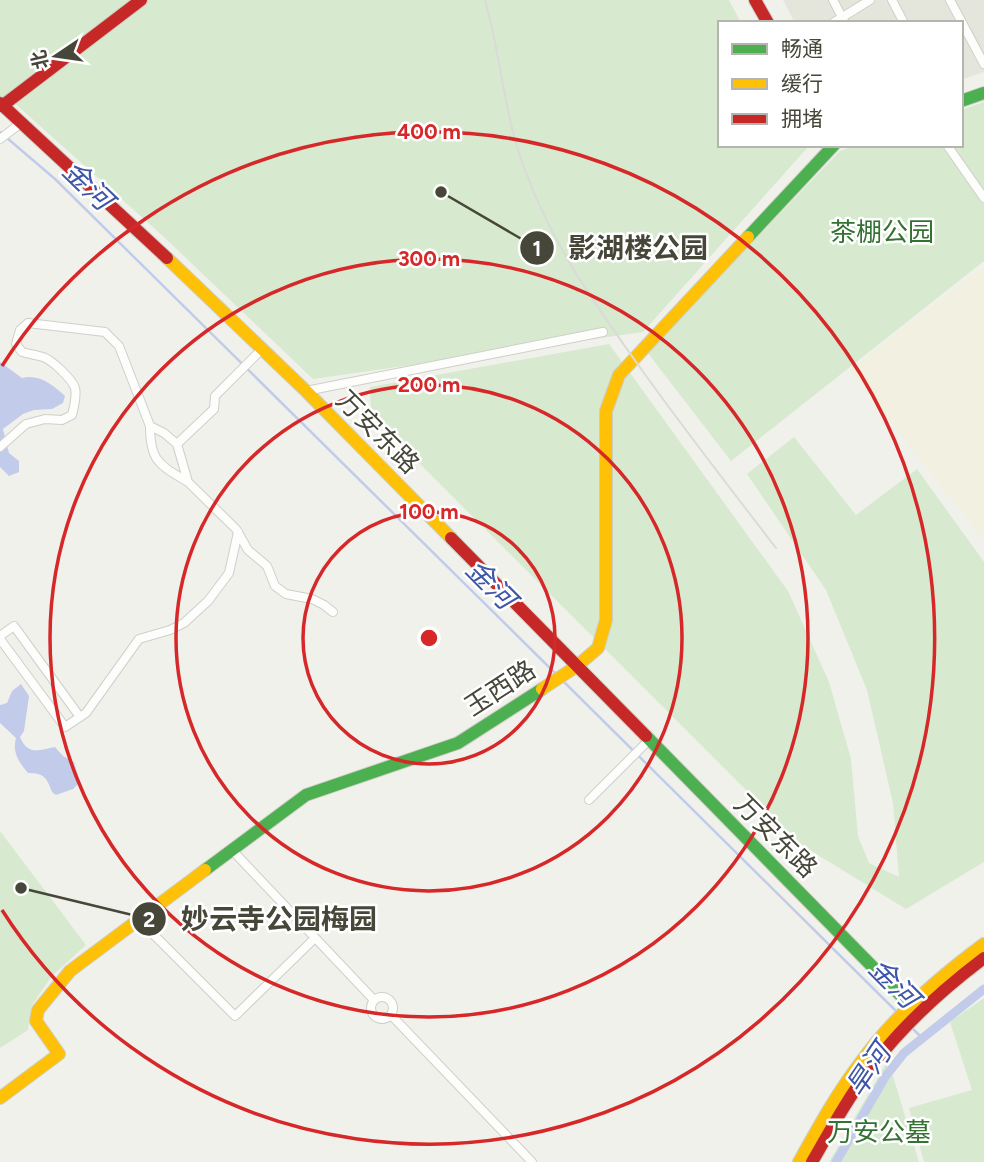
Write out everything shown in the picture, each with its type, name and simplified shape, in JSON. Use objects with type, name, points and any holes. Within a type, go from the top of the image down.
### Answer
[{"type":"street","points":[[1,105],[141,0]]},
{"type":"street","points":[[755,0],[767,21]]},
{"type":"street","points":[[833,0],[844,20],[870,0]]},
{"type":"street","points":[[892,0],[903,21]]},
{"type":"street","points":[[950,0],[961,21]]},
{"type":"street","points":[[963,24],[984,64]]},
{"type":"street","points":[[963,100],[984,93]]},
{"type":"street","name":"万安东路","points":[[1,105],[141,233],[306,391],[572,669],[640,749],[911,1013]]},
{"type":"street","points":[[0,139],[21,123]]},
{"type":"street","name":"玉西路","points":[[0,1098],[59,1054],[36,1021],[38,1010],[70,971],[306,795],[458,743],[572,669],[598,648],[606,620],[606,411],[619,375],[832,147]]},
{"type":"street","points":[[948,147],[984,198]]},
{"type":"street","points":[[0,447],[26,424],[45,419],[61,420],[72,415],[75,402],[76,390],[62,372],[46,358],[22,352],[16,344],[20,330],[28,323],[106,332],[118,346],[150,426],[150,445],[161,465],[188,482],[238,532],[247,550],[267,566],[275,586],[286,594],[312,599],[333,612]]},
{"type":"street","points":[[306,391],[603,332]]},
{"type":"street","points":[[177,443],[214,410],[215,396],[262,349]]},
{"type":"street","points":[[150,426],[177,443],[188,482]]},
{"type":"street","points":[[80,717],[14,626],[0,637],[65,727],[80,717],[86,713],[139,639],[184,623],[208,601],[229,573],[238,532]]},
{"type":"street","points":[[589,800],[640,749]]},
{"type":"street","points":[[232,850],[374,1000]]},
{"type":"street","points":[[139,920],[235,1016],[315,938]]},
{"type":"street","points":[[799,1162],[854,1071],[957,964],[984,944]]},
{"type":"street","points":[[911,1013],[984,958]]},
{"type":"street","points":[[383,997],[390,1000],[393,1006],[391,1015],[383,1019],[376,1017],[371,1007],[374,1000],[383,997]]},
{"type":"street","points":[[391,1015],[532,1162]]},
{"type":"street","points":[[812,1162],[844,1107],[897,1028]]},
{"type":"shaded area","points":[[783,0],[984,0],[984,72],[963,79],[963,21],[794,21]]},
{"type":"shaded area","points":[[984,266],[984,540],[849,370]]},
{"type":"green space","points":[[0,0],[729,0],[740,21],[718,21],[718,147],[808,147],[643,332],[313,379],[164,237],[10,99],[0,98]]},
{"type":"green space","name":"茶棚公园","points":[[984,102],[984,261],[731,461],[647,352],[840,151],[851,147],[963,147],[963,109]]},
{"type":"green space","points":[[609,344],[788,591],[829,682],[851,759],[858,836],[869,863],[899,877],[893,803],[867,690],[826,590],[747,474],[794,437],[856,515],[917,469],[984,562],[984,862],[906,909],[800,844],[371,415],[370,387]]},
{"type":"green space","points":[[0,831],[86,945],[52,976],[32,1005],[28,1030],[0,1048]]},
{"type":"green space","points":[[984,998],[984,1162],[924,1162],[909,1108],[972,1090],[950,1022]]},
{"type":"green space","name":"万安公墓","points":[[888,1060],[919,1162],[829,1162]]},
{"type":"water","points":[[0,362],[22,378],[34,377],[45,381],[65,396],[63,403],[52,409],[23,414],[3,429],[9,453],[19,461],[19,472],[9,476],[0,467]]},
{"type":"water","points":[[21,684],[29,696],[24,731],[20,737],[30,749],[55,747],[63,756],[74,762],[80,782],[73,789],[56,795],[44,777],[28,773],[16,753],[16,738],[0,723],[0,705],[7,703],[12,691]]},
{"type":"waterway","name":"金河","points":[[0,132],[55,179],[557,675]]},
{"type":"waterway","name":"金河","points":[[562,680],[898,1013]]},
{"type":"waterway","name":"旱河","points":[[836,1162],[885,1077],[904,1053],[984,989]]},
{"type":"waterway","name":"金河","points":[[912,1028],[922,1038]]},
{"type":"tram line","points":[[485,0],[518,149],[536,197],[561,248],[590,296],[639,366],[776,548]]},
{"type":"traffic: fast","points":[[963,100],[984,93]]},
{"type":"traffic: fast","points":[[748,237],[832,147]]},
{"type":"traffic: fast","points":[[205,870],[306,795],[458,743],[542,689]]},
{"type":"traffic: fast","points":[[646,736],[916,1011]]},
{"type":"traffic: slow","points":[[542,689],[577,666],[598,648],[606,620],[606,411],[619,375],[748,237]]},
{"type":"traffic: slow","points":[[167,258],[306,391],[451,538]]},
{"type":"traffic: slow","points":[[0,1098],[59,1054],[36,1021],[38,1010],[70,971],[205,870]]},
{"type":"traffic: slow","points":[[799,1162],[836,1098],[874,1045],[918,998],[984,944]]},
{"type":"traffic: jam","points":[[2,106],[141,0]]},
{"type":"traffic: jam","points":[[755,0],[767,21]]},
{"type":"traffic: jam","points":[[0,103],[167,258]]},
{"type":"traffic: jam","points":[[451,538],[646,736]]},
{"type":"traffic: jam","points":[[812,1162],[848,1101],[884,1051],[924,1008],[984,958]]},
{"type":"place","name":"影湖楼公园","points":[[441,192]]},
{"type":"place","name":"妙云寺公园梅园","points":[[21,888]]}]
